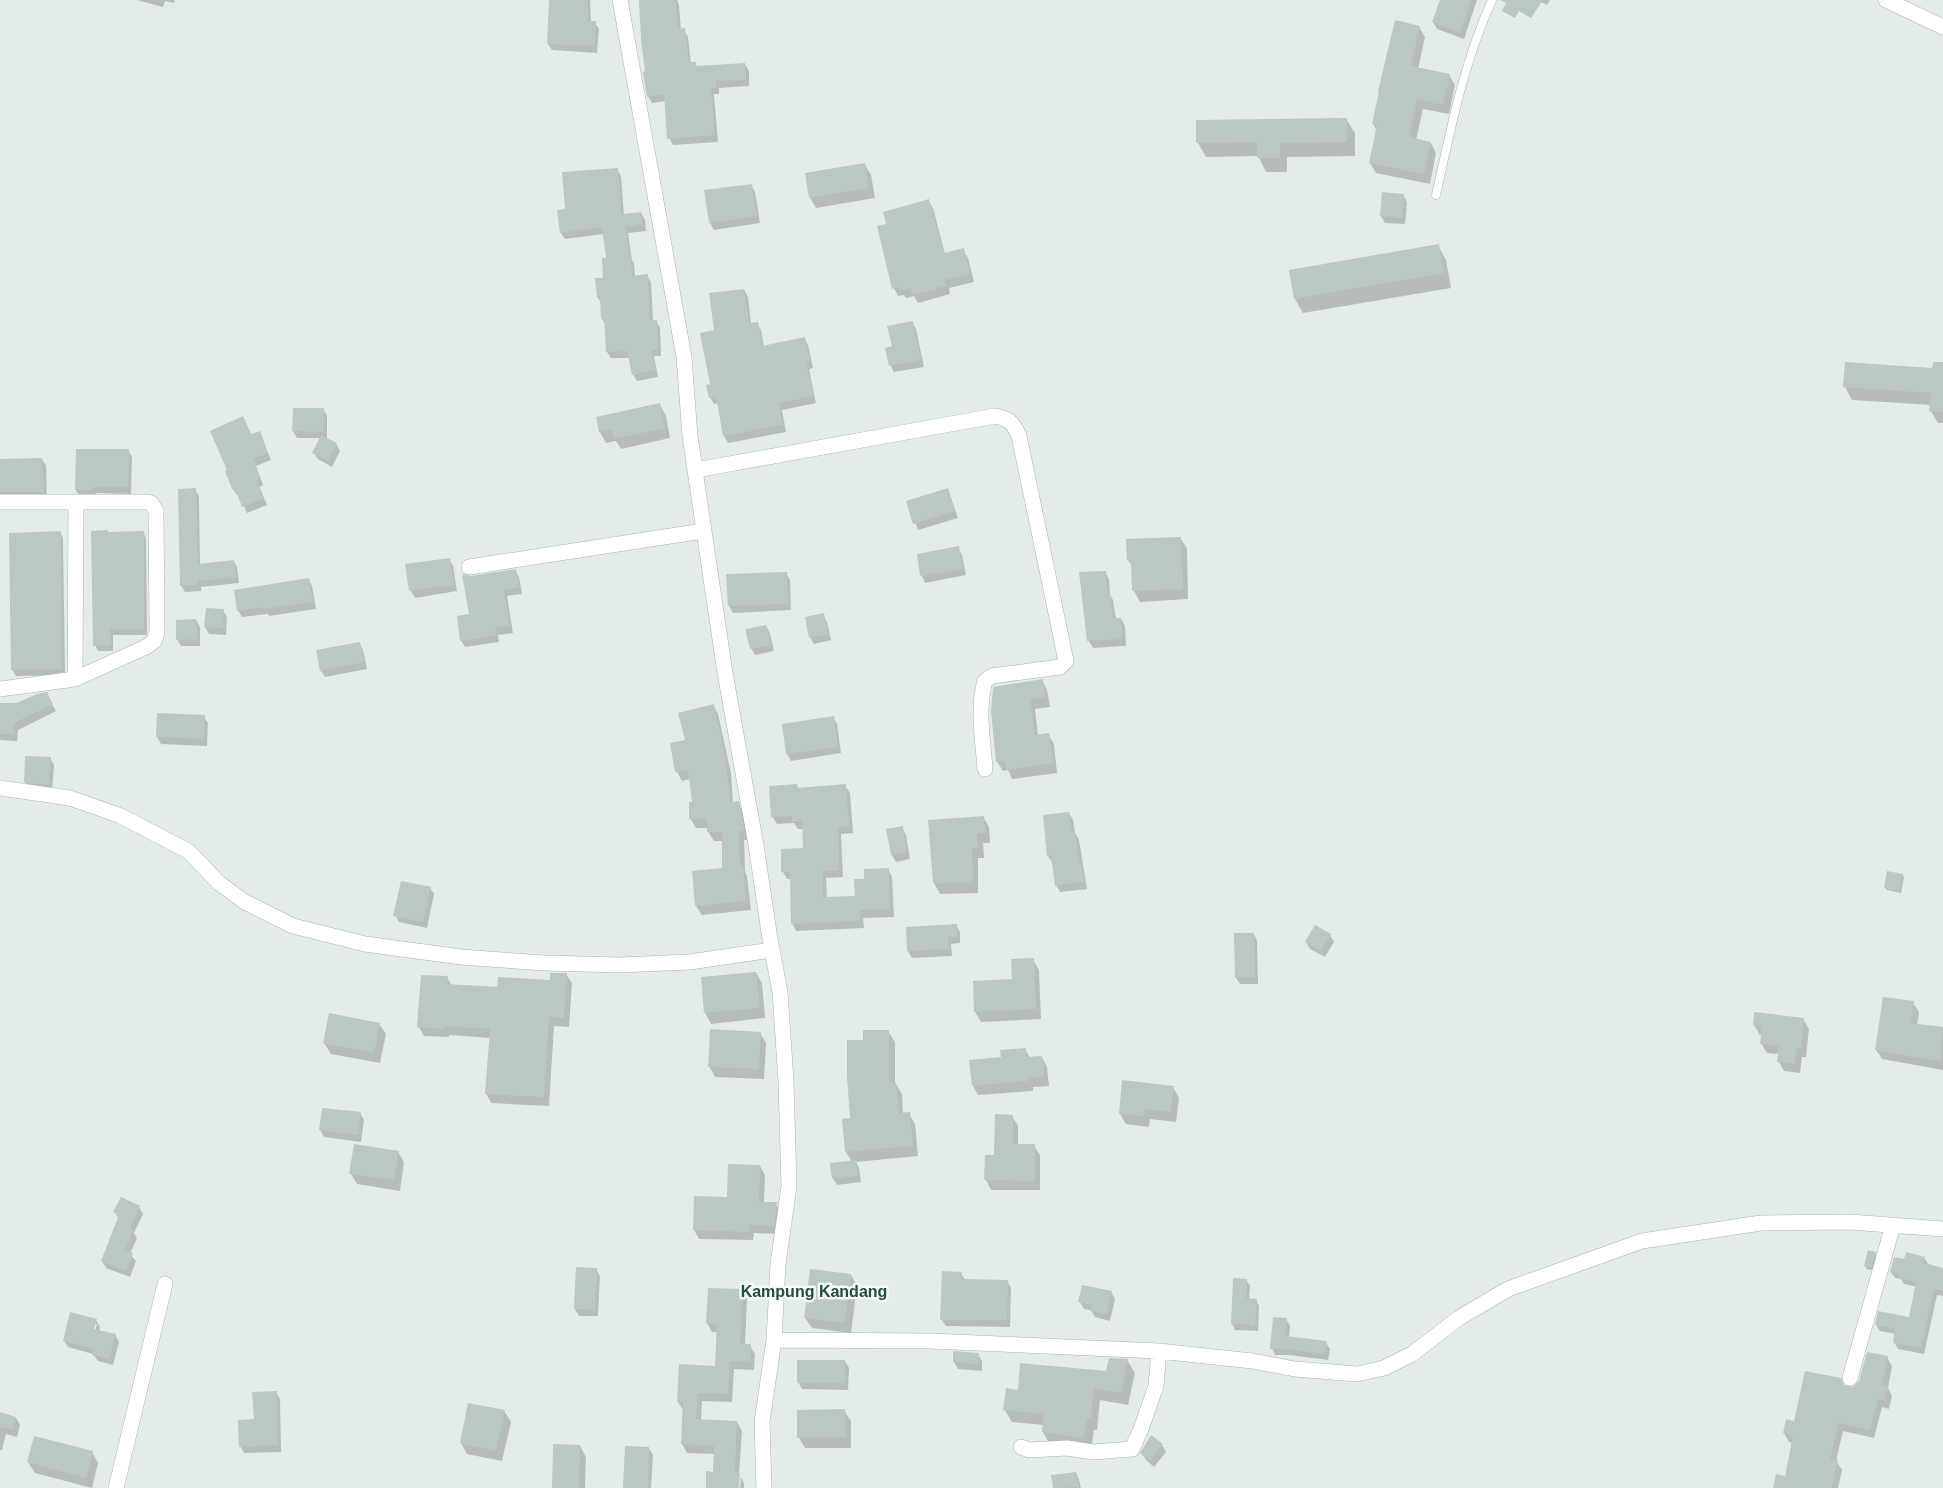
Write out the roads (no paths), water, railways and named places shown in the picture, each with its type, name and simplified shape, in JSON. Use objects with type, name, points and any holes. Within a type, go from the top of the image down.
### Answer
[{"type":"street","points":[[620,0],[684,357],[690,436],[725,673],[780,992],[786,1081],[789,1186],[778,1264],[774,1340],[762,1422],[764,1488]]},
{"type":"street","points":[[1886,0],[1943,27]]},
{"type":"street","points":[[696,470],[995,416],[1005,418],[1014,425],[1019,436],[1066,661],[1060,667],[992,676],[985,681],[982,691],[985,769]]},
{"type":"street","points":[[0,502],[147,502],[154,506],[156,511],[157,633],[154,641],[146,647],[75,679],[0,689]]},
{"type":"street","points":[[75,679],[76,503]]},
{"type":"street","points":[[469,568],[704,531]]},
{"type":"street","points":[[0,788],[70,798],[120,816],[188,851],[219,883],[245,902],[293,926],[365,944],[461,957],[544,963],[619,965],[690,962],[772,950]]},
{"type":"street","points":[[774,1340],[939,1341],[1159,1351],[1252,1361],[1295,1369],[1358,1374],[1384,1368],[1412,1354],[1459,1318],[1508,1290],[1642,1240],[1761,1224],[1850,1222],[1943,1229]]},
{"type":"street","points":[[1850,1378],[1893,1225]]},
{"type":"street","points":[[116,1488],[165,1284]]},
{"type":"street","points":[[1021,1447],[1029,1450],[1067,1448],[1093,1452],[1132,1450],[1156,1386],[1159,1351]]},
{"type":"lane","points":[[1436,195],[1460,89],[1479,29],[1492,0]]},
{"type":"district","name":"Kampung Kandang","points":[[814,1291]]}]
